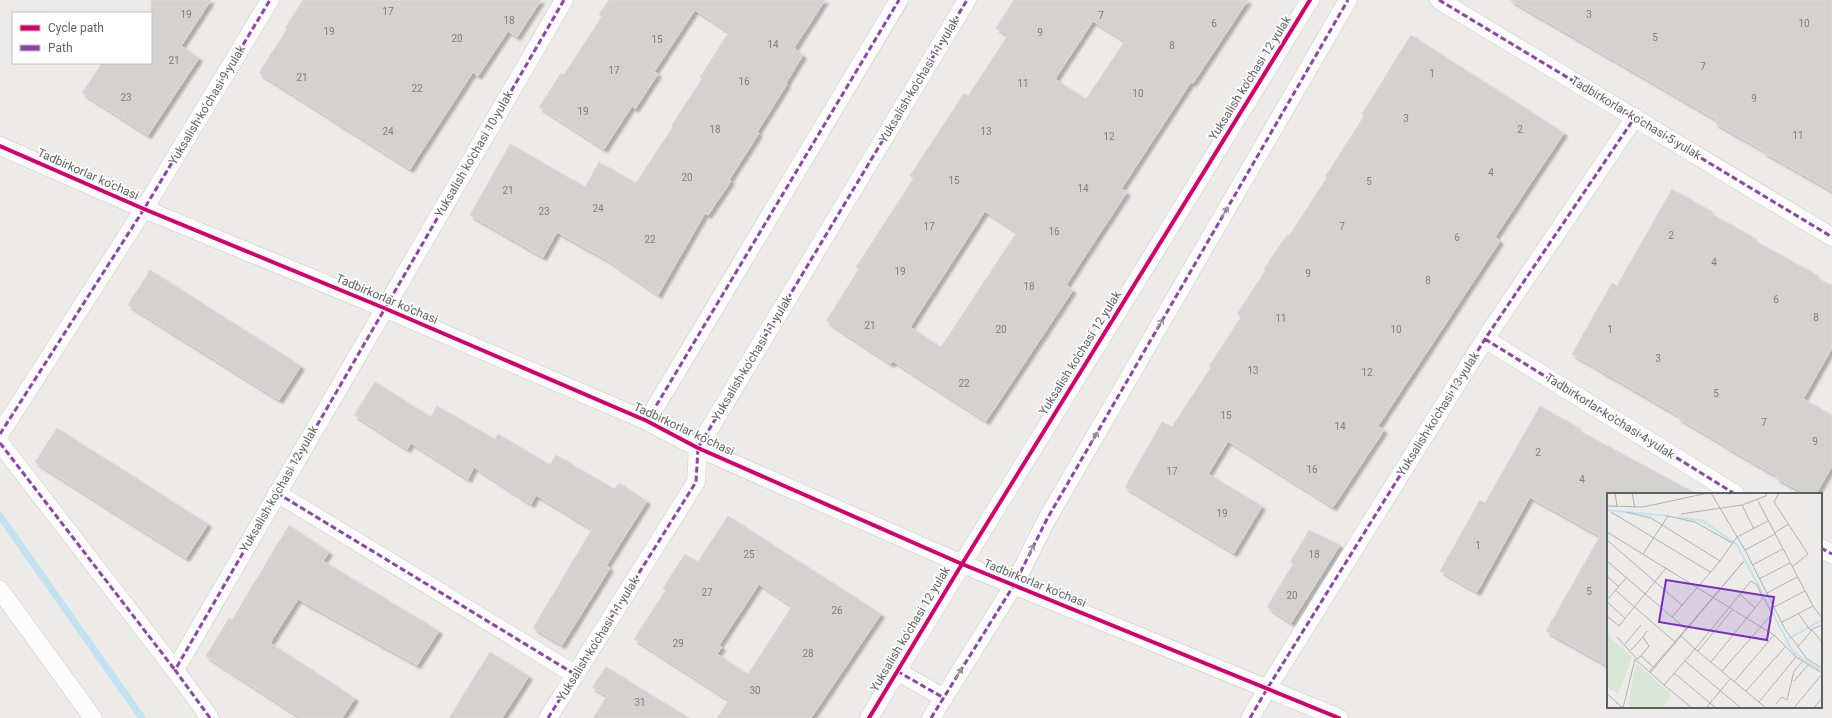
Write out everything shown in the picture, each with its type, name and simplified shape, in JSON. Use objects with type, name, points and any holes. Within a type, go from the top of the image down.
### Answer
[{"type":"street","name":"Yuksalish ko'chasi 9 yulak","points":[[144,209],[270,0]]},
{"type":"street","name":"Yuksalish ko'chasi 10 yulak","points":[[384,308],[564,0]]},
{"type":"street","points":[[647,422],[899,0]]},
{"type":"street","name":"Yuksalish ko'chasi 11 yulak","points":[[548,718],[696,482],[698,448],[967,0]]},
{"type":"street","name":"Yuksalish ko'chasi 12 yulak","points":[[869,718],[962,564],[1310,0]]},
{"type":"street","points":[[931,718],[1014,585],[1047,519],[1348,0]]},
{"type":"street","name":"Tadbirkorlar ko'chasi 5 yulak","points":[[1439,0],[1832,237]]},
{"type":"street","name":"Yuksalish ko'chasi 13 yulak","points":[[1250,718],[1266,689],[1485,339],[1635,118]]},
{"type":"street","name":"Tadbirkorlar ko'chasi","points":[[0,146],[144,209],[384,308],[647,422],[698,448],[962,564],[1339,718]]},
{"type":"street","points":[[0,434],[144,209]]},
{"type":"street","name":"Yuksalish ko'chasi 12 yulak","points":[[175,670],[384,308]]},
{"type":"street","name":"Tadbirkorlar ko'chasi 4 yulak","points":[[1485,339],[1733,493]]},
{"type":"street","points":[[0,443],[175,670],[210,718]]},
{"type":"street","points":[[277,493],[576,675]]},
{"type":"street","points":[[1822,549],[1832,554]]},
{"type":"street","points":[[0,590],[93,718]]},
{"type":"street","points":[[897,670],[944,698]]},
{"type":"building","points":[[151,0],[211,0],[181,46],[199,58],[148,135],[82,93],[101,64],[152,64]]},
{"type":"building","points":[[303,0],[541,0],[517,37],[508,31],[478,76],[473,72],[410,169],[259,73],[287,29],[285,28]]},
{"type":"building","points":[[609,0],[825,0],[794,48],[803,55],[786,83],[787,84],[757,132],[759,133],[729,180],[731,181],[708,215],[705,213],[658,295],[609,261],[557,232],[543,257],[470,215],[510,144],[585,187],[599,162],[636,183],[673,127],[672,125],[702,79],[700,77],[729,32],[695,10],[654,72],[658,74],[635,109],[632,106],[604,149],[539,107],[561,73],[564,75],[602,16],[599,14]]},
{"type":"building","points":[[1014,0],[1248,0],[1193,83],[1191,82],[1121,189],[1127,192],[1066,285],[1073,290],[986,421],[893,361],[891,364],[826,321],[859,269],[856,267],[914,178],[910,176],[964,93],[968,96],[1008,35],[996,28]],"holes":[[[1093,21],[1125,41],[1086,99],[1055,79]],[[985,211],[1017,232],[941,347],[910,327]]]},
{"type":"building","points":[[1510,0],[1832,0],[1832,191],[1715,123],[1717,120]]},
{"type":"building","points":[[1411,35],[1564,133],[1495,237],[1500,241],[1378,426],[1384,430],[1333,507],[1228,441],[1208,474],[1262,506],[1234,553],[1125,487],[1162,422],[1172,427],[1211,367],[1209,366],[1241,317],[1237,314],[1266,270],[1264,269],[1287,235],[1289,236],[1327,178],[1325,177],[1364,116],[1362,114]]},
{"type":"building","points":[[1672,189],[1709,210],[1708,212],[1753,237],[1752,239],[1815,274],[1814,276],[1832,286],[1832,348],[1803,399],[1832,415],[1832,466],[1817,493],[1804,493],[1776,478],[1777,476],[1678,418],[1679,416],[1572,354],[1612,283],[1617,286]]},
{"type":"building","points":[[150,270],[301,366],[279,400],[128,305]]},
{"type":"building","points":[[375,382],[431,417],[437,406],[495,439],[498,434],[550,465],[556,455],[614,489],[619,483],[647,501],[606,566],[610,568],[562,645],[533,628],[592,529],[536,495],[531,504],[474,467],[468,479],[411,443],[407,449],[354,415]]},
{"type":"building","points":[[1540,406],[1577,427],[1576,429],[1695,493],[1607,493],[1607,665],[1546,631],[1600,536],[1530,497],[1477,592],[1440,571],[1480,500],[1485,503]]},
{"type":"building","points":[[57,428],[208,524],[186,558],[35,462]]},
{"type":"building","points":[[728,516],[881,614],[811,718],[717,718],[729,700],[634,639],[666,590],[663,588],[685,554],[698,562]],"holes":[[[759,584],[792,606],[748,674],[717,654],[722,647],[719,645]]]},
{"type":"building","points":[[289,525],[329,552],[323,561],[439,631],[417,665],[298,599],[270,643],[355,698],[342,718],[301,718],[206,656],[229,618],[232,620]]},
{"type":"building","points":[[1309,530],[1340,545],[1291,623],[1267,607],[1293,564],[1290,562]]},
{"type":"building","points":[[490,652],[529,676],[502,718],[449,718]]},
{"type":"building","points":[[606,667],[689,718],[593,718],[607,696],[592,687]]},
{"type":"waterway","points":[[0,516],[142,718]]},
{"type":"marked path","points":[[0,434],[144,209],[270,0]]},
{"type":"marked path","points":[[210,718],[175,670],[564,0]]},
{"type":"marked path","points":[[647,421],[899,0]]},
{"type":"marked path","points":[[548,718],[696,482],[698,448],[967,0]]},
{"type":"marked path","points":[[931,718],[1014,585],[1047,519],[1348,0]]},
{"type":"marked path","points":[[1439,0],[1832,237]]},
{"type":"marked path","points":[[1250,718],[1485,339],[1635,117]]},
{"type":"marked path","points":[[1485,339],[1733,493]]},
{"type":"marked path","points":[[0,443],[175,670]]},
{"type":"marked path","points":[[277,493],[576,675]]},
{"type":"marked path","points":[[1822,549],[1832,554]]},
{"type":"marked path","points":[[897,671],[944,698]]},
{"type":"cycle path","points":[[869,718],[962,564],[1310,0]]},
{"type":"cycle path","points":[[0,146],[144,209],[384,308],[647,421],[698,448],[962,564],[1339,718]]}]
